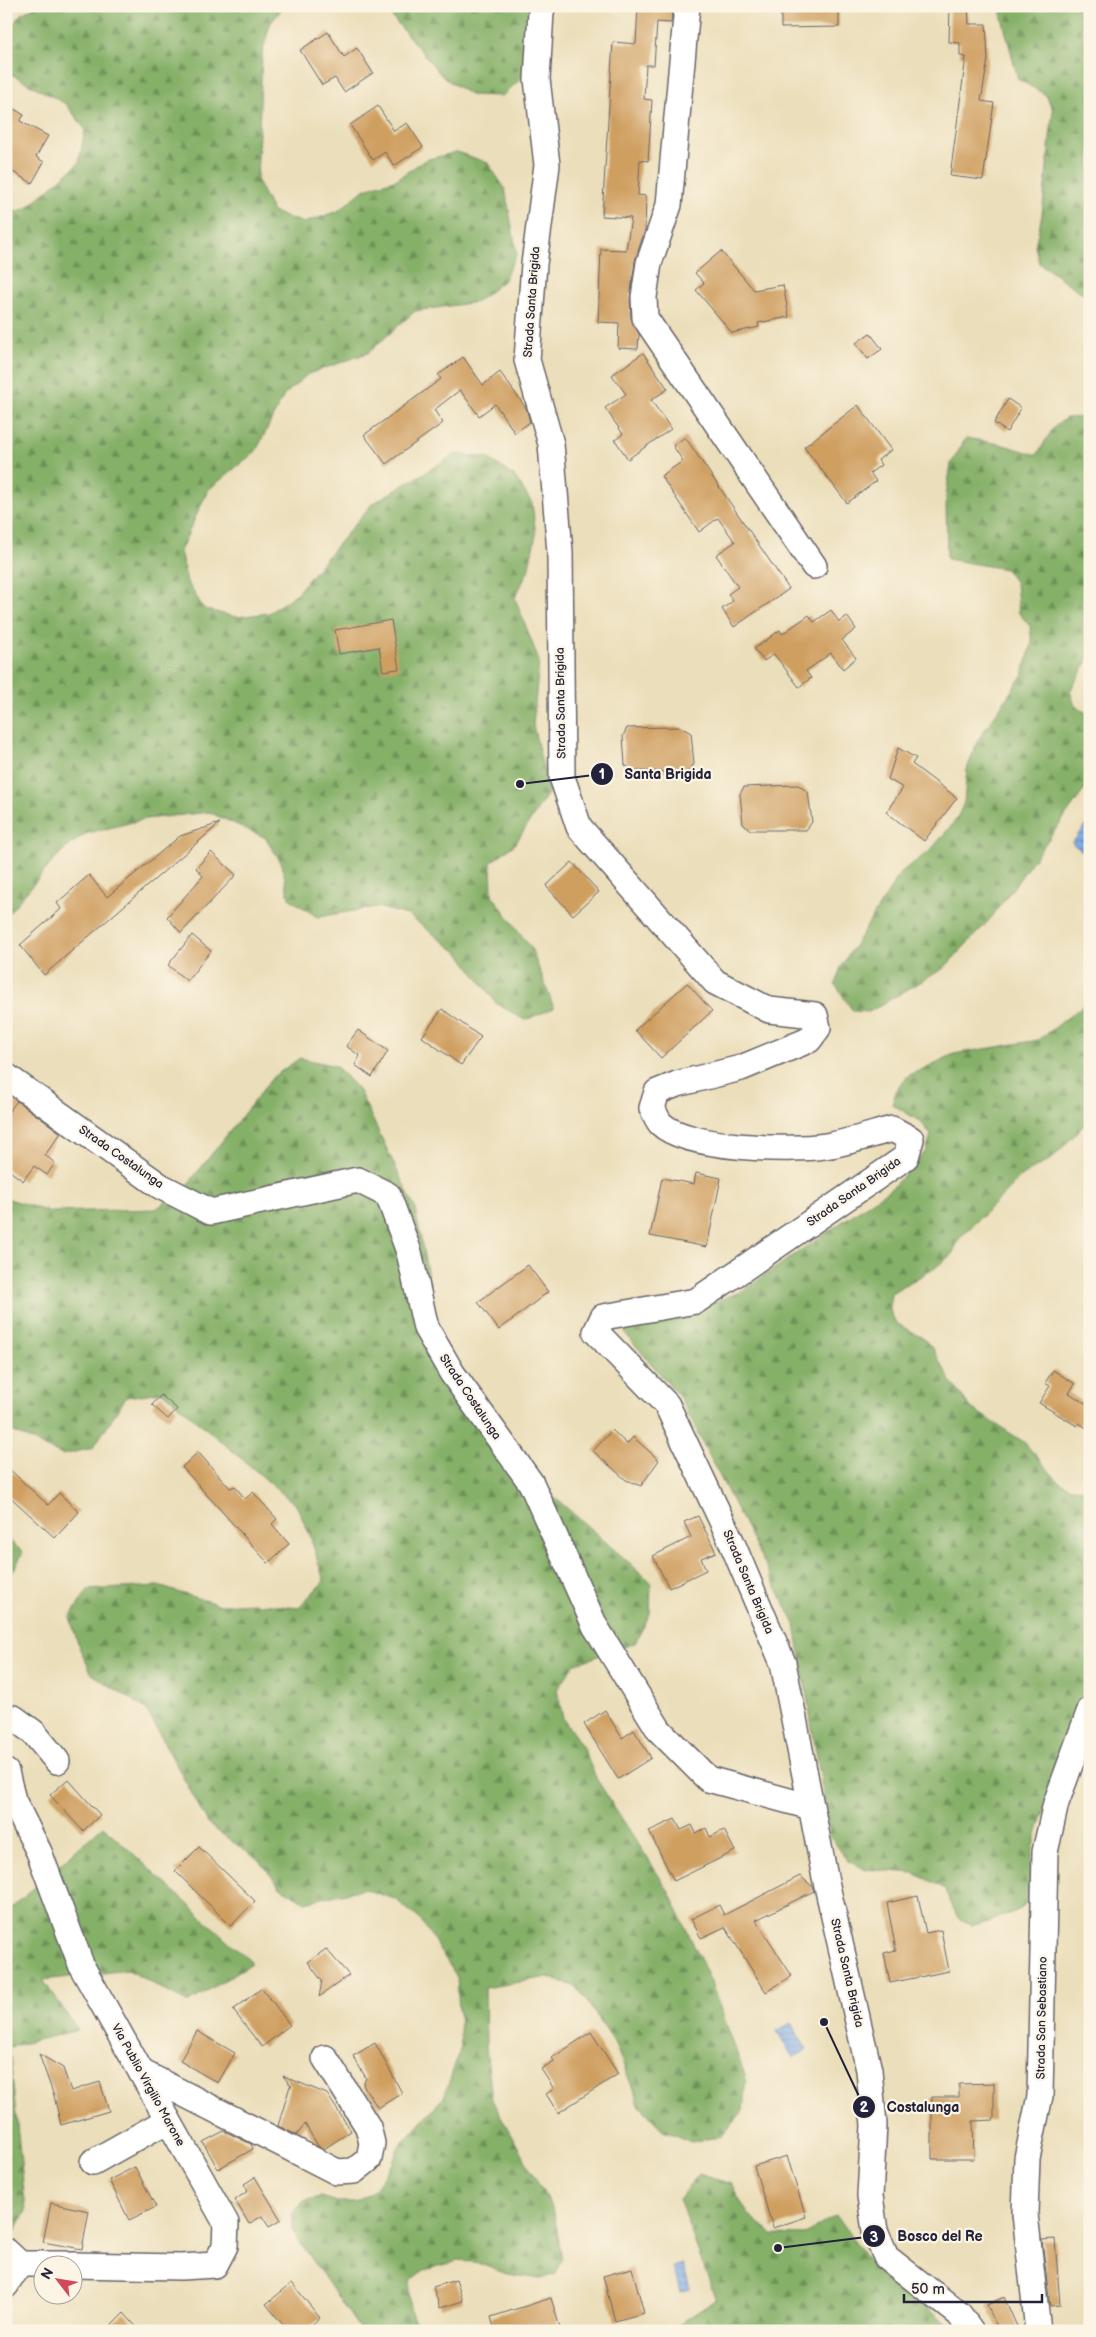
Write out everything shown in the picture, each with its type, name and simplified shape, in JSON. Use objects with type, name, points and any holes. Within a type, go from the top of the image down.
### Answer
[{"type":"street","name":"Strada Santa Brigida","points":[[543,6],[541,12],[538,78],[547,165],[534,264],[527,360],[551,444],[560,552],[562,778],[579,827],[715,982],[769,1010],[815,1015],[818,1028],[809,1040],[742,1068],[677,1084],[656,1092],[652,1108],[661,1124],[679,1135],[717,1143],[766,1148],[826,1146],[892,1129],[911,1139],[906,1157],[696,1301],[603,1317],[596,1332],[667,1405],[729,1536],[783,1663],[811,1807],[869,2070],[874,2125],[870,2196],[875,2231],[886,2256],[959,2314],[971,2331]]},
{"type":"street","points":[[688,6],[669,205],[649,263],[644,297],[645,318],[814,566]]},
{"type":"street","name":"Strada Costalunga","points":[[6,1076],[160,1186],[211,1212],[358,1180],[388,1195],[409,1252],[426,1328],[452,1373],[531,1483],[595,1626],[659,1730],[708,1779],[811,1807]]},
{"type":"street","name":"Strada San Sebastiano","points":[[1038,2331],[1025,2214],[1027,2158],[1040,2096],[1045,1852],[1056,1803],[1090,1710]]},
{"type":"street","points":[[6,1720],[14,1718],[33,1732],[57,1761]]},
{"type":"street","name":"Via Publio Virgilio Marone","points":[[6,1772],[13,1800],[39,1852],[82,1967],[226,2223],[225,2246],[215,2265],[181,2267],[82,2265]]},
{"type":"street","points":[[141,2072],[337,2172],[354,2170],[369,2160],[372,2143],[368,2127],[325,2058]]},
{"type":"street","points":[[93,2162],[168,2120]]},
{"type":"street","points":[[6,2285],[13,2258],[32,2260]]},
{"type":"green space","points":[[35,6],[284,6],[270,24],[262,54],[257,181],[273,212],[304,223],[338,211],[365,189],[397,179],[425,160],[457,152],[488,163],[505,189],[517,254],[503,281],[477,302],[415,311],[368,353],[308,374],[284,395],[256,451],[208,490],[180,551],[187,582],[204,609],[236,617],[269,613],[296,594],[372,504],[456,454],[488,458],[515,477],[532,503],[536,535],[528,571],[515,598],[539,661],[533,725],[549,792],[515,844],[491,862],[492,895],[531,948],[554,1008],[525,1020],[497,1004],[460,954],[408,915],[377,907],[317,917],[289,898],[282,864],[266,838],[209,812],[145,819],[85,834],[61,852],[6,916],[6,215],[27,208],[79,163],[85,129],[66,104],[11,74],[6,63],[6,34],[19,16]]},
{"type":"green space","points":[[383,6],[529,6],[525,75],[502,96],[470,95],[443,77]]},
{"type":"green space","points":[[999,6],[1090,6],[1090,299],[1039,263],[1035,246],[1042,215],[1053,110],[1046,95],[1018,79]]},
{"type":"green space","points":[[1090,417],[1090,645],[1087,662],[1070,691],[1075,706],[1090,715],[1090,782],[991,918],[944,968],[869,1012],[853,1011],[835,984],[841,967],[901,872],[930,851],[956,820],[964,803],[967,769],[978,740],[1023,674],[1032,643],[1030,626],[1019,613],[1016,583],[1006,569],[947,559],[946,496],[951,464],[966,438],[1000,444],[1037,455],[1054,427],[1066,418]]},
{"type":"green space","points":[[1090,1000],[1090,1122],[1082,1127],[1053,1158],[1023,1175],[960,1238],[952,1254],[935,1268],[891,1293],[889,1309],[896,1323],[923,1338],[933,1349],[950,1380],[971,1408],[1024,1442],[1057,1480],[1071,1488],[1090,1489],[1090,1676],[1082,1694],[1051,1786],[1032,1853],[1031,1896],[1021,1909],[989,1922],[973,1925],[958,1918],[944,1888],[914,1873],[864,1869],[848,1861],[830,1836],[795,1624],[679,1396],[625,1333],[626,1321],[685,1314],[742,1291],[893,1187],[926,1151],[931,1135],[921,1122],[892,1104],[897,1089],[908,1076],[954,1054],[1039,1040]]},
{"type":"green space","points":[[300,1058],[336,1066],[359,1091],[415,1208],[439,1334],[527,1473],[651,1582],[650,1614],[635,1643],[575,1664],[557,1689],[563,1719],[582,1746],[597,1780],[668,1890],[710,1980],[746,2078],[743,2111],[722,2136],[691,2142],[663,2130],[640,2106],[614,2042],[577,1987],[548,1977],[485,1988],[486,2047],[492,2100],[554,2212],[562,2260],[556,2274],[540,2279],[507,2274],[475,2262],[458,2261],[424,2270],[410,2282],[409,2289],[410,2308],[419,2331],[361,2331],[292,2230],[292,2214],[304,2201],[320,2197],[337,2202],[356,2202],[372,2192],[392,2165],[398,2148],[444,2097],[461,2047],[457,1977],[421,1920],[395,1899],[364,1889],[305,1902],[279,1886],[260,1861],[209,1825],[146,1709],[92,1674],[79,1647],[70,1617],[88,1590],[158,1586],[220,1605],[253,1603],[298,1608],[324,1581],[310,1535],[296,1505],[163,1392],[126,1397],[93,1448],[62,1455],[6,1428],[6,1198],[49,1212],[156,1209],[184,1189],[273,1077]]},
{"type":"green space","points":[[6,1538],[23,1552],[6,1585]]},
{"type":"green space","points":[[103,1826],[252,1963],[188,2003],[128,1970],[43,1980],[78,2030],[9,2047],[26,2211],[6,2249],[6,1913]]},
{"type":"green space","points":[[699,2174],[731,2184],[748,2214],[773,2234],[805,2235],[836,2215],[868,2261],[957,2331],[668,2331],[716,2300],[679,2199]]},
{"type":"water","points":[[1090,821],[1090,841],[1082,851],[1072,843]]},
{"type":"water","points":[[791,2023],[807,2050],[793,2058],[777,2031]]},
{"type":"water","points":[[683,2264],[690,2289],[680,2292],[673,2267]]},
{"type":"building","points":[[638,6],[672,6],[671,23],[657,22],[654,65],[646,65],[644,99],[652,100],[648,161],[640,160],[638,195],[646,196],[645,230],[635,261],[630,298],[631,319],[639,334],[638,349],[618,348],[619,323],[598,322],[601,249],[626,250],[631,218],[602,216],[613,42],[636,44]]},
{"type":"building","points":[[781,6],[839,6],[839,27],[781,28]]},
{"type":"building","points":[[950,6],[968,6],[969,24],[986,24],[988,59],[981,101],[994,103],[983,180],[950,176],[966,57],[960,56],[960,43],[949,42]]},
{"type":"building","points":[[328,32],[344,57],[357,48],[373,73],[344,92],[335,78],[322,85],[300,50]]},
{"type":"building","points":[[6,104],[24,115],[20,121],[48,136],[36,157],[44,162],[32,183],[6,168]]},
{"type":"building","points":[[378,106],[394,131],[407,123],[423,147],[394,166],[385,152],[373,160],[350,125]]},
{"type":"building","points":[[721,251],[754,290],[783,285],[789,317],[758,323],[759,327],[732,333],[696,290],[704,283],[695,273]]},
{"type":"building","points":[[870,333],[882,349],[868,359],[856,343]]},
{"type":"building","points":[[643,353],[668,389],[651,400],[671,429],[628,459],[615,440],[623,434],[605,408],[626,394],[612,375]]},
{"type":"building","points":[[463,357],[483,385],[500,372],[526,408],[530,422],[515,433],[495,404],[479,416],[460,390],[434,410],[443,423],[386,464],[364,435],[441,379],[438,375]]},
{"type":"building","points":[[1008,399],[1021,408],[1007,432],[994,423]]},
{"type":"building","points":[[858,405],[891,450],[878,460],[881,465],[870,473],[876,481],[847,503],[804,447]]},
{"type":"building","points":[[685,437],[789,589],[734,627],[722,609],[733,601],[728,594],[738,587],[716,555],[735,542],[718,518],[699,532],[661,476],[683,461],[673,446]]},
{"type":"building","points":[[831,610],[839,622],[847,616],[856,629],[842,640],[856,658],[843,669],[831,653],[806,671],[811,678],[799,687],[774,654],[764,661],[754,649],[780,630],[782,634],[809,615],[814,622]]},
{"type":"building","points":[[391,620],[399,669],[383,671],[379,647],[339,654],[335,630]]},
{"type":"building","points":[[680,727],[691,733],[694,764],[688,772],[633,771],[625,765],[623,736],[627,728]]},
{"type":"building","points":[[898,748],[916,758],[912,764],[957,798],[924,841],[886,812],[903,788],[888,779]]},
{"type":"building","points":[[798,785],[808,792],[812,822],[806,830],[750,830],[743,824],[740,794],[744,787]]},
{"type":"building","points":[[220,823],[44,975],[20,945],[61,909],[57,903],[89,875],[107,897],[180,836]]},
{"type":"building","points":[[211,852],[236,875],[181,933],[167,917],[203,876],[196,868]]},
{"type":"building","points":[[572,862],[599,892],[573,915],[546,886]]},
{"type":"building","points":[[192,935],[211,951],[187,981],[168,965]]},
{"type":"building","points":[[687,983],[712,1011],[661,1058],[635,1030]]},
{"type":"building","points":[[442,1009],[481,1037],[461,1065],[422,1037]]},
{"type":"building","points":[[358,1030],[388,1051],[372,1077],[355,1065],[360,1056],[346,1046]]},
{"type":"building","points":[[17,1101],[61,1133],[45,1155],[55,1163],[47,1175],[34,1166],[23,1181],[6,1168],[6,1115]]},
{"type":"building","points":[[696,1173],[721,1178],[707,1247],[650,1236],[662,1178],[694,1184]]},
{"type":"building","points":[[528,1265],[548,1292],[499,1330],[478,1302]]},
{"type":"building","points":[[1053,1370],[1075,1384],[1069,1393],[1090,1406],[1090,1430],[1079,1423],[1077,1426],[1039,1403],[1050,1386],[1045,1383]]},
{"type":"building","points":[[161,1395],[177,1409],[168,1419],[152,1405]]},
{"type":"building","points":[[612,1430],[627,1444],[633,1437],[659,1460],[641,1486],[626,1480],[593,1451]]},
{"type":"building","points":[[198,1452],[230,1488],[235,1486],[245,1499],[253,1492],[277,1519],[272,1524],[289,1544],[268,1563],[182,1467]]},
{"type":"building","points":[[6,1466],[48,1505],[59,1493],[79,1512],[55,1538],[6,1493]]},
{"type":"building","points":[[698,1516],[716,1552],[701,1558],[706,1570],[669,1588],[653,1556],[691,1537],[684,1522]]},
{"type":"building","points":[[605,1710],[622,1738],[634,1730],[651,1758],[618,1779],[584,1724]]},
{"type":"building","points":[[68,1779],[100,1815],[83,1831],[50,1795]]},
{"type":"building","points":[[675,1819],[681,1830],[692,1825],[696,1833],[706,1828],[710,1837],[724,1830],[735,1851],[674,1881],[649,1831]]},
{"type":"building","points":[[199,1847],[255,1901],[231,1926],[175,1871]]},
{"type":"building","points":[[800,1876],[812,1886],[814,1891],[756,1920],[792,1976],[766,1992],[725,1927],[701,1938],[691,1919],[719,1905],[724,1915]]},
{"type":"building","points":[[918,1896],[926,1933],[941,1930],[949,1971],[890,1983],[884,1953],[896,1950],[887,1903]]},
{"type":"building","points":[[326,1949],[349,1975],[319,1997],[322,1981],[308,1962]]},
{"type":"building","points":[[262,1988],[290,2025],[262,2047],[233,2010]]},
{"type":"building","points":[[197,2031],[235,2053],[218,2083],[180,2061]]},
{"type":"building","points":[[591,2032],[618,2074],[558,2113],[546,2094],[554,2089],[541,2069],[554,2061],[552,2058]]},
{"type":"building","points":[[375,2043],[402,2093],[378,2108],[363,2085],[366,2078],[353,2056]]},
{"type":"building","points":[[39,2054],[63,2068],[71,2091],[100,2082],[109,2111],[61,2125],[54,2096]]},
{"type":"building","points":[[283,2076],[327,2094],[351,2131],[324,2149],[318,2146],[305,2124],[297,2135],[278,2126],[290,2086],[292,2087]]},
{"type":"building","points":[[994,2083],[994,2120],[973,2121],[974,2159],[932,2159],[932,2097],[959,2097],[959,2084]]},
{"type":"building","points":[[224,2131],[251,2144],[253,2149],[218,2169],[203,2142]]},
{"type":"building","points":[[787,2156],[806,2217],[773,2228],[754,2166]]},
{"type":"building","points":[[135,2167],[156,2207],[129,2220],[109,2180]]},
{"type":"building","points":[[255,2177],[281,2220],[269,2227],[262,2216],[249,2224],[235,2200],[248,2191],[244,2184]]},
{"type":"building","points":[[51,2203],[89,2211],[82,2249],[43,2242]]},
{"type":"building","points":[[1055,2239],[1060,2305],[1050,2306],[1042,2240]]},
{"type":"building","points":[[632,2268],[644,2313],[615,2321],[603,2276]]},
{"type":"building","points":[[456,2280],[463,2301],[440,2308],[433,2287]]},
{"type":"building","points":[[292,2283],[320,2318],[305,2331],[288,2331],[266,2304]]},
{"type":"building","points":[[1004,2297],[1019,2331],[999,2331],[987,2305]]},
{"type":"building","points":[[551,2298],[561,2331],[495,2331],[491,2317]]},
{"type":"building","points":[[124,2313],[140,2331],[106,2331]]},
{"type":"place","name":"Santa Brigida","points":[[520,784]]},
{"type":"place","name":"Costalunga","points":[[824,2022]]},
{"type":"place","name":"Bosco del Re","points":[[778,2248]]}]
